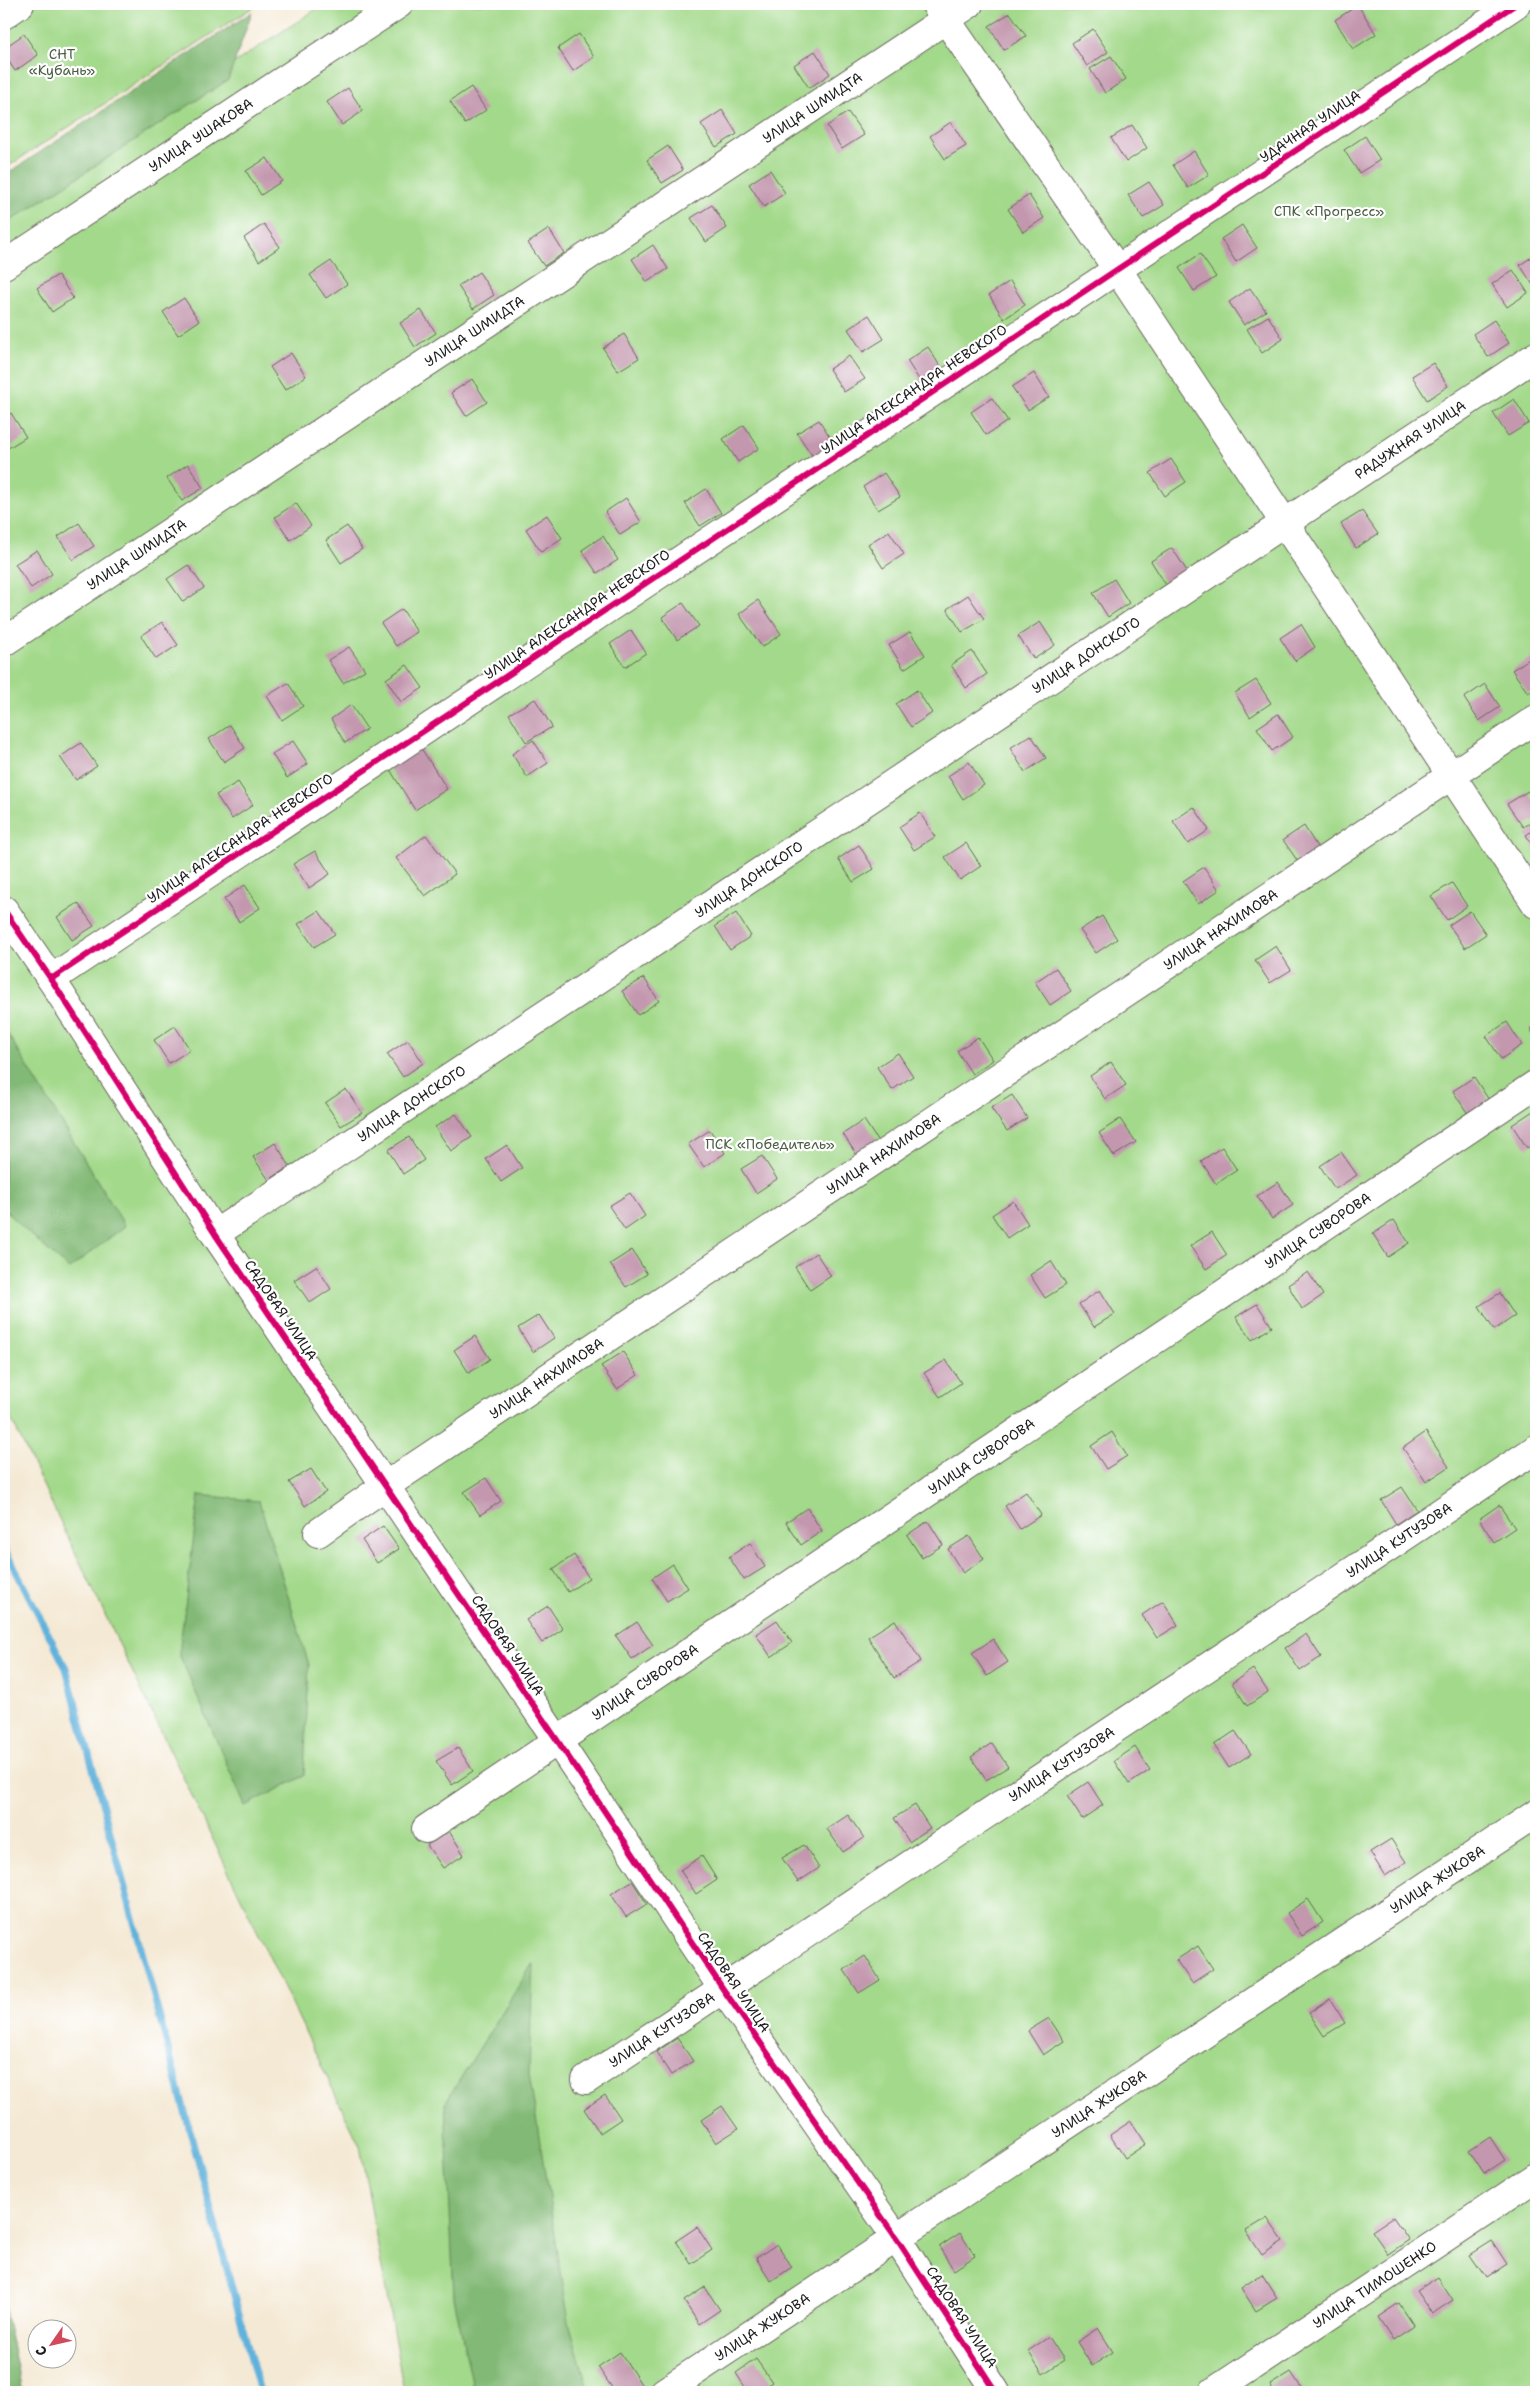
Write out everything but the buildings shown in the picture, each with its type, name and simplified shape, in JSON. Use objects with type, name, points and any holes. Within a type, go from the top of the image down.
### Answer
[{"type":"street","points":[[4,15],[20,4]]},
{"type":"street","name":"УЛИЦА УШАКОВА","points":[[4,265],[399,4]]},
{"type":"street","name":"УЛИЦА ШМИДТА","points":[[4,642],[940,12],[970,4]]},
{"type":"street","name":"УДАЧНАЯ УЛИЦА","points":[[1117,269],[1516,4]]},
{"type":"street","points":[[940,12],[1117,269],[1536,904]]},
{"type":"street","name":"УЛИЦА АЛЕКСАНДРА НЕВСКОГО","points":[[51,979],[1117,269]]},
{"type":"street","name":"РАДУЖНАЯ УЛИЦА","points":[[1284,524],[1536,356]]},
{"type":"street","name":"УЛИЦА ДОНСКОГО","points":[[215,1234],[1284,524]]},
{"type":"street","name":"УЛИЦА НАХИМОВА","points":[[318,1533],[385,1486],[1536,719]]},
{"type":"street","name":"САДОВАЯ УЛИЦА","points":[[4,910],[51,979],[215,1234],[557,1740],[722,1989],[897,2240],[996,2392]]},
{"type":"street","name":"УЛИЦА СУВОРОВА","points":[[426,1829],[1536,1084]]},
{"type":"street","name":"УЛИЦА КУТУЗОВА","points":[[586,2080],[1536,1449]]},
{"type":"street","name":"УЛИЦА ЖУКОВА","points":[[664,2392],[897,2240],[1536,1814]]},
{"type":"street","name":"УЛИЦА ТИМОШЕНКО","points":[[1213,2392],[1536,2178]]},
{"type":"green space","name":"СНТ «Кубань»","points":[[4,4],[258,4],[4,169]]},
{"type":"green space","name":"ПСК «Победитель»","points":[[324,4],[1536,4],[1536,2392],[404,2392],[360,2146],[4,1404],[4,214]]},
{"type":"green space","points":[[252,12],[228,80],[4,225],[4,176]]},
{"type":"green space","points":[[4,1028],[125,1226],[69,1269],[12,1218],[4,1207]]},
{"type":"green space","points":[[199,1495],[259,1501],[309,1665],[304,1776],[245,1806],[179,1654]]},
{"type":"green space","points":[[533,1963],[529,2074],[569,2322],[589,2392],[474,2392],[454,2298],[445,2103]]},
{"type":"green space","points":[[4,2305],[22,2392],[4,2392]]},
{"type":"waterway","points":[[4,1548],[66,1668],[260,2392]]},
{"type":"cycle path","points":[[51,979],[1516,4]]},
{"type":"cycle path","points":[[4,910],[51,979],[215,1234],[723,1989],[897,2239],[996,2392]]},
{"type":"park label","name":"СПК «Прогресс»","points":[[1329,211]]}]
